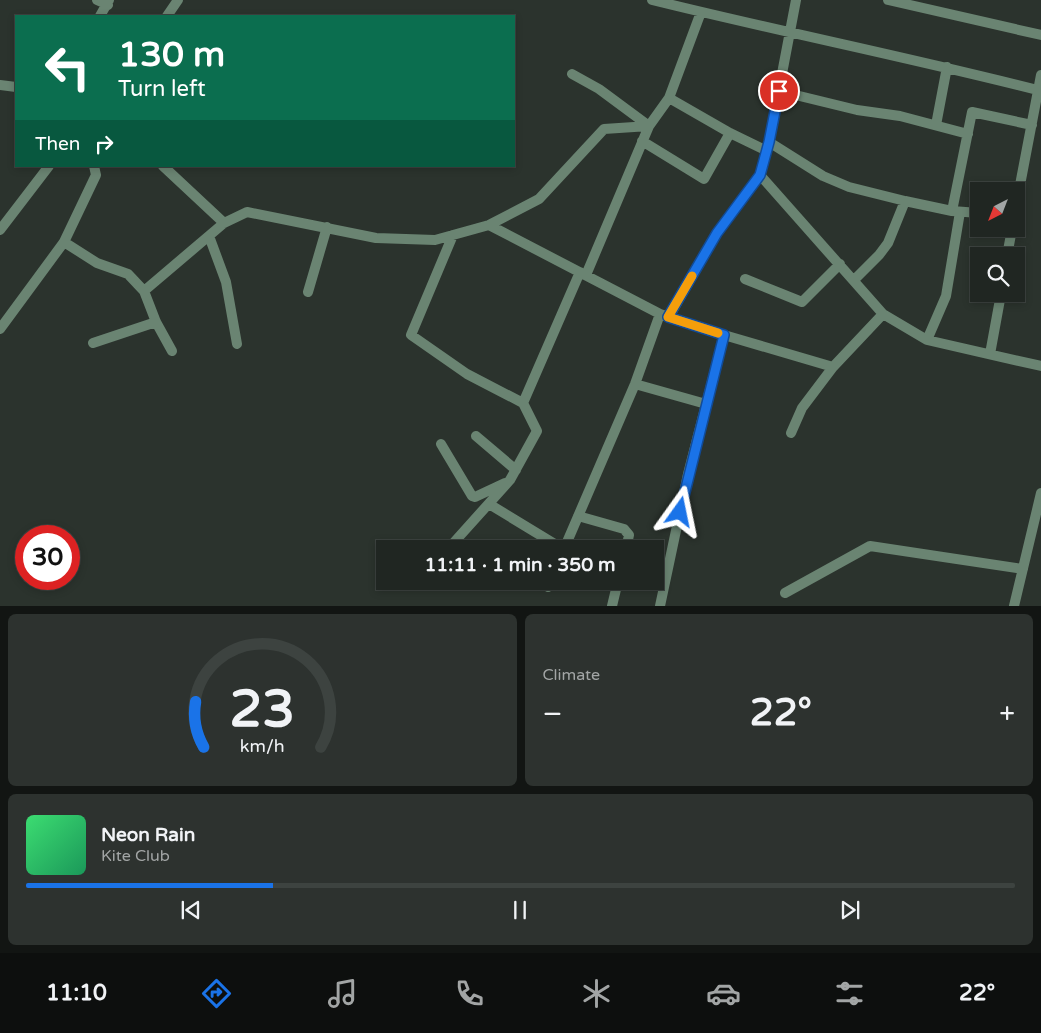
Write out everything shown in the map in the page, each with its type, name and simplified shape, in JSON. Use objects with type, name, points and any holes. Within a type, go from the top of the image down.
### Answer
[{"type":"street","points":[[97,0],[109,3],[101,15]]},
{"type":"street","points":[[168,15],[178,0]]},
{"type":"street","points":[[652,0],[1040,90]]},
{"type":"street","points":[[568,540],[664,316],[717,233],[760,175],[768,147],[796,0]]},
{"type":"street","points":[[888,0],[1041,35]]},
{"type":"street","points":[[522,404],[649,126],[669,98],[701,12]]},
{"type":"street","points":[[936,125],[947,67]]},
{"type":"street","points":[[572,74],[599,89],[649,126]]},
{"type":"street","points":[[1021,182],[1040,90],[1041,75]]},
{"type":"street","points":[[0,85],[15,87]]},
{"type":"street","points":[[779,91],[857,110],[900,116],[968,134]]},
{"type":"street","points":[[669,98],[730,134],[768,147],[823,176],[849,187],[905,201],[956,211],[970,212]]},
{"type":"street","points":[[927,340],[946,296],[956,211],[972,112],[1032,125]]},
{"type":"street","points":[[144,291],[224,223],[247,212],[376,238],[435,240],[489,225],[539,199],[604,129],[649,126]]},
{"type":"street","points":[[642,141],[704,179],[730,134]]},
{"type":"street","points":[[0,230],[48,167]]},
{"type":"street","points":[[0,328],[64,242],[96,175],[94,167]]},
{"type":"street","points":[[164,167],[224,223]]},
{"type":"street","points":[[760,175],[883,314],[927,340],[1041,366]]},
{"type":"street","points":[[854,280],[888,243],[905,201]]},
{"type":"street","points":[[489,225],[664,316],[833,366]]},
{"type":"street","points":[[308,292],[327,227]]},
{"type":"street","points":[[453,235],[411,335],[467,374],[522,404],[537,431],[510,480],[456,540]]},
{"type":"street","points":[[209,236],[226,282],[237,344]]},
{"type":"street","points":[[64,242],[97,263],[128,274],[144,291],[156,322],[172,351]]},
{"type":"street","points":[[745,279],[802,302],[840,264]]},
{"type":"street","points":[[990,354],[1000,302]]},
{"type":"street","points":[[791,433],[802,408],[833,366],[883,314]]},
{"type":"street","points":[[93,343],[156,322]]},
{"type":"street","points":[[660,606],[688,474],[724,335]]},
{"type":"street","points":[[635,384],[706,404]]},
{"type":"street","points":[[476,436],[516,470]]},
{"type":"street","points":[[440,444],[472,496],[510,480]]},
{"type":"street","points":[[1014,606],[1041,492]]},
{"type":"street","points":[[489,504],[549,540]]},
{"type":"street","points":[[578,516],[624,529],[629,535],[628,540]]},
{"type":"street","points":[[785,593],[870,546],[1023,569]]},
{"type":"street","points":[[612,606],[616,590]]},
{"type":"slow traffic","points":[[692,276],[668,317],[718,333]]},
{"type":"route","points":[[680,512],[724,335],[668,317],[717,233],[760,175],[779,91]]}]
